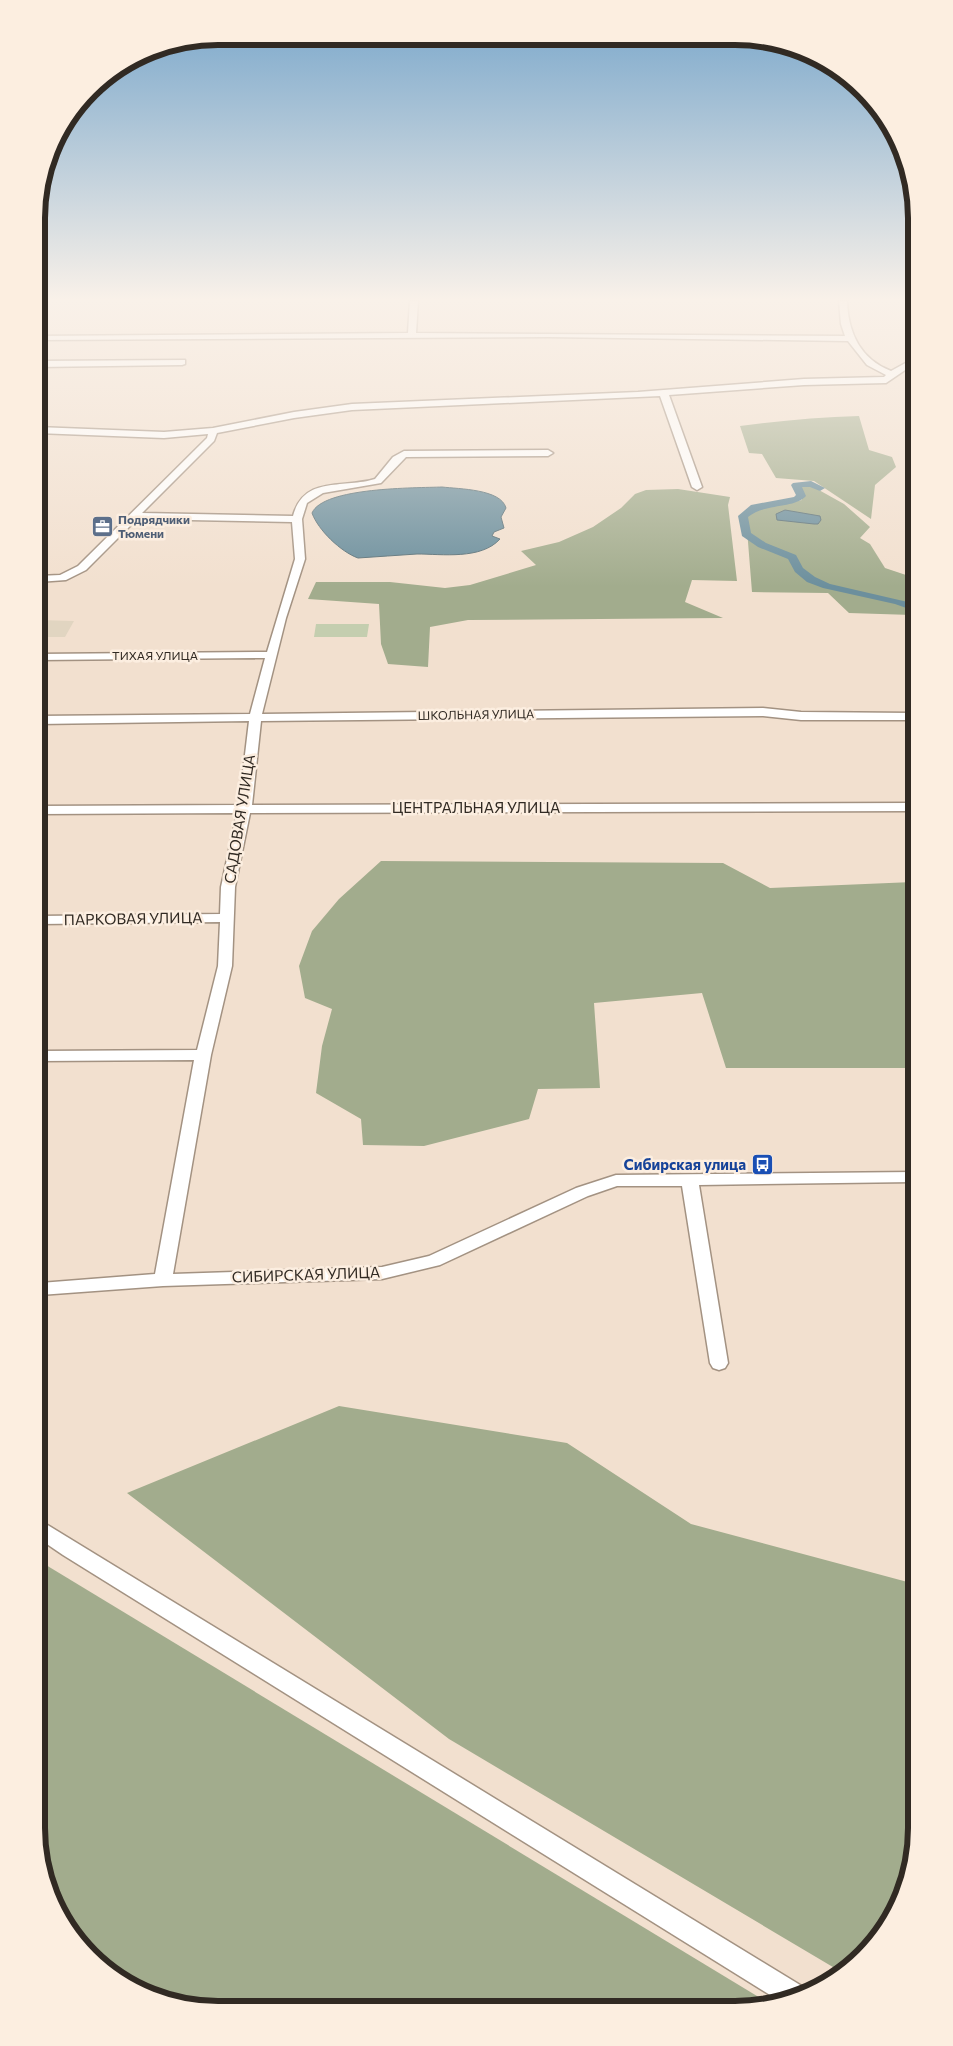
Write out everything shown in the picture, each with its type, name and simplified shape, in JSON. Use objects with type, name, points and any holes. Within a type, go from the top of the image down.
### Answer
[{"type":"street","points":[[45,430],[164,436],[213,432],[294,415],[352,407],[604,396]]},
{"type":"street","points":[[665,396],[696,486]]},
{"type":"street","points":[[45,579],[68,577],[82,568],[211,439],[213,432]]},
{"type":"street","points":[[135,516],[298,519],[302,503],[308,497],[319,492],[378,480],[404,454],[548,453]]},
{"type":"street","name":"САДОВАЯ УЛИЦА","points":[[163,1280],[202,1055],[225,966],[228,887],[245,808],[255,717],[300,559],[298,519]]},
{"type":"street","name":"ТИХАЯ УЛИЦА","points":[[45,657],[272,655]]},
{"type":"street","name":"ШКОЛЬНАЯ УЛИЦА","points":[[45,720],[772,712],[800,716],[908,717]]},
{"type":"street","name":"ЦЕНТРАЛЬНАЯ УЛИЦА","points":[[45,810],[908,807]]},
{"type":"street","name":"ПАРКОВАЯ УЛИЦА","points":[[45,920],[227,918]]},
{"type":"street","points":[[45,1056],[202,1055]]},
{"type":"street","name":"СИБИРСКАЯ УЛИЦА","points":[[45,1289],[163,1280],[382,1273],[434,1261],[582,1192],[616,1181],[908,1177]]},
{"type":"street","points":[[690,1180],[719,1363]]},
{"type":"street","points":[[45,1532],[95,1565],[788,1992]]},
{"type":"shaded area","points":[[45,620],[74,621],[65,637],[45,637]]},
{"type":"green space","points":[[859,416],[869,450],[892,457],[896,467],[875,485],[871,519],[814,481],[776,478],[762,454],[749,453],[740,426],[829,417]]},
{"type":"green space","points":[[810,485],[844,504],[870,527],[860,538],[870,544],[885,568],[908,576],[908,615],[849,613],[828,593],[752,592],[746,517],[758,509],[802,500],[799,486]]},
{"type":"green space","points":[[678,489],[730,497],[728,505],[737,581],[692,580],[685,602],[723,618],[468,620],[430,627],[428,667],[388,664],[381,644],[379,604],[308,599],[316,582],[390,582],[445,588],[470,585],[536,565],[521,551],[559,542],[593,527],[621,508],[635,494],[646,490]]},
{"type":"green space","points":[[316,624],[369,624],[367,637],[314,637]]},
{"type":"green space","points":[[381,861],[723,863],[770,888],[908,882],[908,1068],[726,1068],[702,993],[594,1003],[600,1088],[538,1089],[529,1119],[424,1146],[363,1145],[361,1119],[316,1093],[322,1046],[332,1009],[305,998],[299,966],[312,931],[339,899]]},
{"type":"green space","points":[[339,1406],[567,1443],[691,1524],[908,1582],[908,1840],[902,1873],[885,1915],[865,1942],[835,1968],[449,1739],[127,1493]]},
{"type":"green space","points":[[45,1564],[762,1999],[735,2001],[206,2001],[162,1992],[131,1978],[96,1950],[68,1915],[58,1894],[46,1851]]},
{"type":"water","points":[[442,487],[478,491],[496,497],[503,502],[506,508],[501,517],[504,528],[494,532],[492,536],[500,539],[492,546],[472,553],[358,558],[344,551],[331,540],[319,526],[312,513],[320,504],[333,498],[351,494],[392,489]]},
{"type":"water","points":[[785,510],[820,516],[821,520],[818,524],[814,524],[777,520],[776,514]]},
{"type":"waterway","points":[[820,488],[811,484],[796,485],[801,496],[797,499],[754,507],[743,516],[746,534],[762,545],[792,557],[799,570],[811,580],[844,591],[881,597],[908,605]]},
{"type":"place","name":"Подрядчики Тюмени","points":[[102,527]]},
{"type":"place","name":"Сибирская улица","points":[[762,1165]]}]
